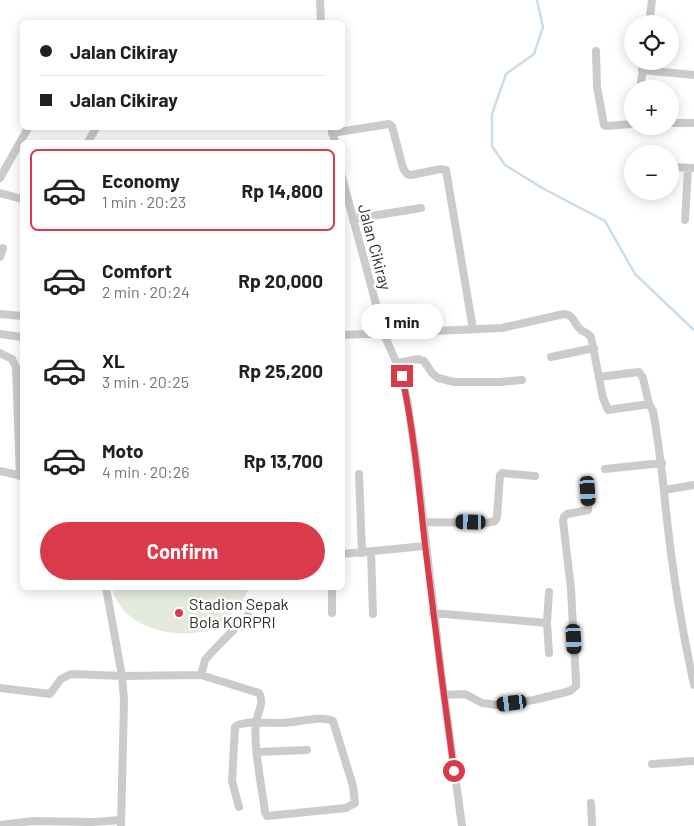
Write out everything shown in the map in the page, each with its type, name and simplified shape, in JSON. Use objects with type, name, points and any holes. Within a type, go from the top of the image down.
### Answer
[{"type":"street","points":[[320,0],[321,20]]},
{"type":"street","points":[[650,15],[652,0]]},
{"type":"street","points":[[596,51],[597,86],[604,124],[606,126],[624,125]]},
{"type":"street","points":[[641,80],[642,70],[694,75]]},
{"type":"street","points":[[679,123],[694,122]]},
{"type":"street","points":[[345,129],[389,124],[394,130],[403,168],[407,174],[446,170],[473,329]]},
{"type":"street","points":[[0,178],[20,142]]},
{"type":"street","points":[[685,220],[691,168]]},
{"type":"street","name":"Jalan Cikiray","points":[[345,188],[384,334],[397,363],[408,404],[433,613],[462,826]]},
{"type":"street","points":[[0,193],[20,198]]},
{"type":"street","points":[[353,219],[421,208]]},
{"type":"street","points":[[0,257],[3,248]]},
{"type":"street","points":[[0,314],[20,316]]},
{"type":"street","points":[[345,335],[502,328],[566,314],[574,319],[580,329],[590,335],[605,407],[608,410],[650,404]]},
{"type":"street","points":[[0,334],[20,337]]},
{"type":"street","points":[[551,357],[594,348]]},
{"type":"street","points":[[0,353],[12,359],[16,367],[20,454]]},
{"type":"street","points":[[397,363],[418,359],[424,361],[432,374],[438,378],[454,382],[522,380]]},
{"type":"street","points":[[599,377],[639,372],[643,378],[653,411],[662,463],[685,642],[694,685]]},
{"type":"street","points":[[605,469],[662,463]]},
{"type":"street","points":[[0,471],[20,476]]},
{"type":"street","points":[[423,522],[495,521],[497,517],[500,475],[502,472],[535,476]]},
{"type":"street","points":[[359,474],[362,553]]},
{"type":"street","points":[[664,490],[694,485]]},
{"type":"street","points":[[444,694],[465,694],[482,703],[497,705],[534,700],[570,691],[576,686],[571,589],[563,521],[566,514],[588,510],[588,491]]},
{"type":"street","points":[[345,554],[425,546]]},
{"type":"street","points":[[371,552],[373,614]]},
{"type":"street","points":[[0,825],[33,821],[121,823],[124,724],[122,676],[106,590]]},
{"type":"street","points":[[332,590],[332,613]]},
{"type":"street","points":[[549,592],[547,623],[549,653]]},
{"type":"street","points":[[433,613],[547,623]]},
{"type":"street","points":[[201,675],[205,660],[248,614]]},
{"type":"street","points":[[685,642],[694,640]]},
{"type":"street","points":[[0,688],[50,694],[61,679],[71,674],[122,676],[201,675],[258,693],[261,702],[256,723],[258,752],[267,816],[346,808],[355,802],[353,786],[333,721],[324,719],[289,723],[256,723],[240,723],[235,727],[232,781],[239,807]]},
{"type":"street","points":[[258,752],[307,750]]},
{"type":"street","points":[[652,764],[694,761]]},
{"type":"street","points":[[591,803],[592,826]]},
{"type":"shaded area","name":"Stadion Sepak Bola KORPRI","points":[[113,590],[249,590],[223,622],[210,630],[187,633],[174,633],[147,626],[135,620],[117,601]]},
{"type":"waterway","points":[[537,0],[543,27],[534,54],[506,74],[492,114],[492,146],[505,165],[544,189],[605,221],[635,274],[694,330]]},
{"type":"place","name":"Stadion Sepak Bola KORPRI","points":[[179,613]]},
{"type":"route","points":[[402,376],[417,467],[431,596],[454,771]]}]
